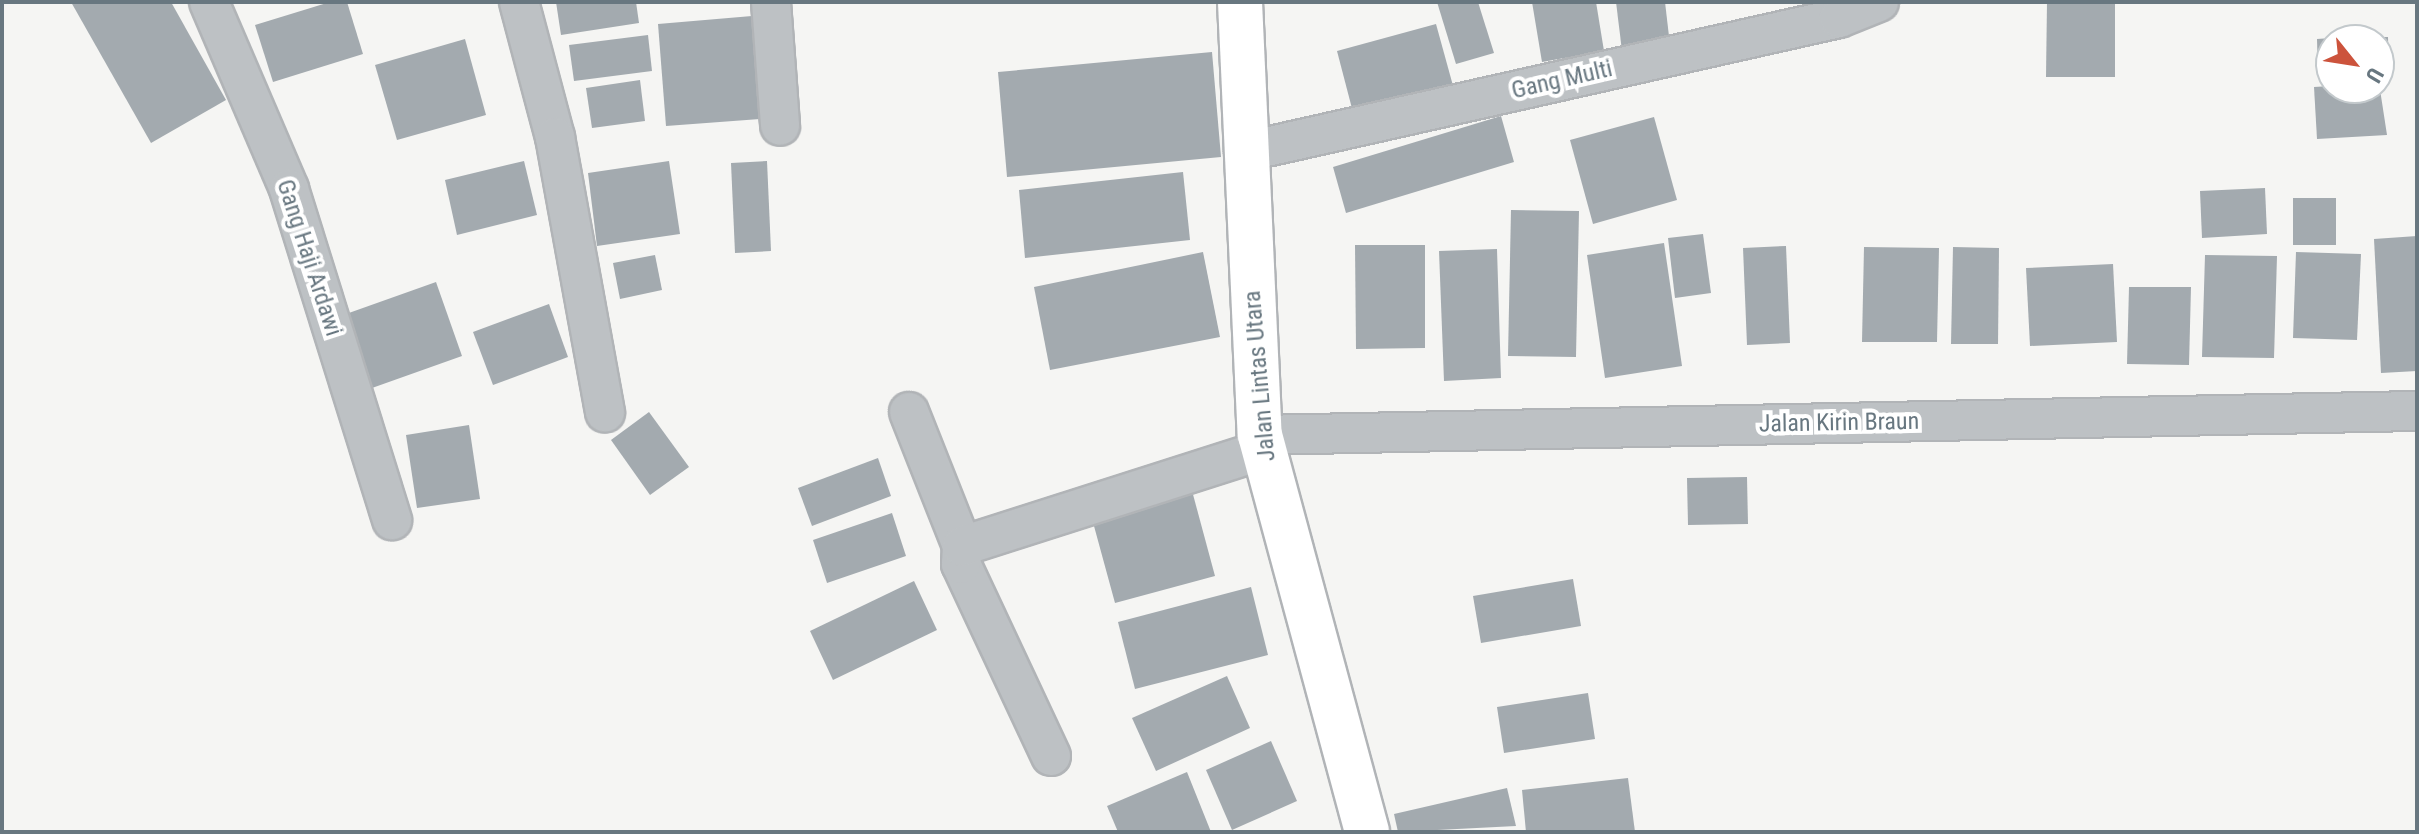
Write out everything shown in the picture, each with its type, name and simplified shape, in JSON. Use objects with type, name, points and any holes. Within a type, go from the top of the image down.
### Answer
[{"type":"highway","name":"Jalan Lintas Utara","points":[[1240,2],[1244,152],[1262,442],[1367,832]]},
{"type":"street","name":"Gang Haji Ardawi","points":[[209,2],[289,189],[392,520]]},
{"type":"street","points":[[519,2],[555,137],[605,413]]},
{"type":"street","points":[[771,2],[780,126]]},
{"type":"street","name":"Gang Multi","points":[[1244,152],[1839,18],[1879,2]]},
{"type":"street","name":"Jalan Kirin Braun","points":[[962,546],[1262,442],[2417,411]]},
{"type":"street","points":[[909,412],[962,546],[961,564],[1051,756]]},
{"type":"building","points":[[71,2],[171,2],[226,100],[151,143]]},
{"type":"building","points":[[330,2],[347,2],[363,54],[273,82],[255,25]]},
{"type":"building","points":[[556,2],[636,2],[639,23],[561,35]]},
{"type":"building","points":[[1437,2],[1478,2],[1494,53],[1456,64]]},
{"type":"building","points":[[1532,2],[1596,2],[1604,51],[1542,62]]},
{"type":"building","points":[[1616,2],[1665,2],[1670,45],[1622,51]]},
{"type":"building","points":[[2047,2],[2115,2],[2115,77],[2046,77]]},
{"type":"building","points":[[752,16],[760,119],[666,126],[658,24]]},
{"type":"building","points":[[1436,24],[1455,93],[1355,120],[1337,51]]},
{"type":"building","points":[[648,35],[652,71],[574,81],[569,45]]},
{"type":"building","points":[[465,39],[486,115],[397,140],[375,65]]},
{"type":"building","points":[[1212,52],[1221,157],[1007,177],[998,72]]},
{"type":"building","points":[[640,80],[645,121],[592,128],[586,88]]},
{"type":"building","points":[[2314,87],[2315,104],[2382,104],[2387,135],[2317,139]]},
{"type":"building","points":[[1501,116],[1514,162],[1346,213],[1333,167]]},
{"type":"building","points":[[1654,117],[1677,200],[1593,224],[1570,140]]},
{"type":"building","points":[[524,161],[537,215],[457,235],[445,180]]},
{"type":"building","points":[[669,161],[680,234],[597,246],[588,173]]},
{"type":"building","points":[[767,161],[771,251],[735,253],[731,163]]},
{"type":"building","points":[[1183,172],[1190,240],[1025,258],[1019,190]]},
{"type":"building","points":[[2265,188],[2267,234],[2202,238],[2200,191]]},
{"type":"building","points":[[2293,198],[2336,198],[2336,245],[2293,245]]},
{"type":"building","points":[[1511,210],[1579,211],[1576,357],[1508,356]]},
{"type":"building","points":[[1703,234],[1711,293],[1675,298],[1668,238]]},
{"type":"building","points":[[2417,236],[2417,371],[2381,373],[2374,239]]},
{"type":"building","points":[[1664,243],[1682,366],[1605,378],[1587,255]]},
{"type":"building","points":[[1355,245],[1425,245],[1425,348],[1356,349]]},
{"type":"building","points":[[1786,246],[1790,343],[1747,345],[1743,248]]},
{"type":"building","points":[[1864,247],[1939,248],[1937,342],[1862,342]]},
{"type":"building","points":[[1953,247],[1999,248],[1998,344],[1951,344]]},
{"type":"building","points":[[1497,249],[1501,378],[1444,381],[1439,251]]},
{"type":"building","points":[[1203,252],[1220,337],[1050,370],[1034,287]]},
{"type":"building","points":[[2296,252],[2361,254],[2357,340],[2293,338]]},
{"type":"building","points":[[655,255],[662,290],[620,299],[613,263]]},
{"type":"building","points":[[2205,255],[2277,256],[2274,358],[2202,357]]},
{"type":"building","points":[[2113,264],[2117,342],[2030,346],[2026,268]]},
{"type":"building","points":[[436,282],[462,356],[372,388],[346,314]]},
{"type":"building","points":[[2129,287],[2191,287],[2189,365],[2127,364]]},
{"type":"building","points":[[549,304],[568,357],[493,385],[473,332]]},
{"type":"building","points":[[649,412],[689,467],[650,495],[611,440]]},
{"type":"building","points":[[469,425],[480,499],[417,508],[406,435]]},
{"type":"building","points":[[878,458],[891,496],[812,526],[798,488]]},
{"type":"building","points":[[1747,477],[1748,524],[1688,525],[1687,478]]},
{"type":"building","points":[[1191,487],[1215,576],[1115,603],[1091,515]]},
{"type":"building","points":[[892,513],[906,556],[827,583],[813,540]]},
{"type":"building","points":[[1573,579],[1581,626],[1481,643],[1473,596]]},
{"type":"building","points":[[914,581],[937,630],[833,680],[810,631]]},
{"type":"building","points":[[1251,587],[1268,655],[1135,689],[1118,622]]},
{"type":"building","points":[[1227,676],[1250,728],[1156,771],[1132,718]]},
{"type":"building","points":[[1588,693],[1595,739],[1504,753],[1497,707]]},
{"type":"building","points":[[1271,741],[1297,801],[1232,830],[1206,770]]},
{"type":"building","points":[[1187,772],[1211,832],[1118,832],[1107,806]]},
{"type":"building","points":[[1628,778],[1635,832],[1526,832],[1522,790]]},
{"type":"building","points":[[1507,788],[1516,826],[1398,832],[1394,814]]}]
